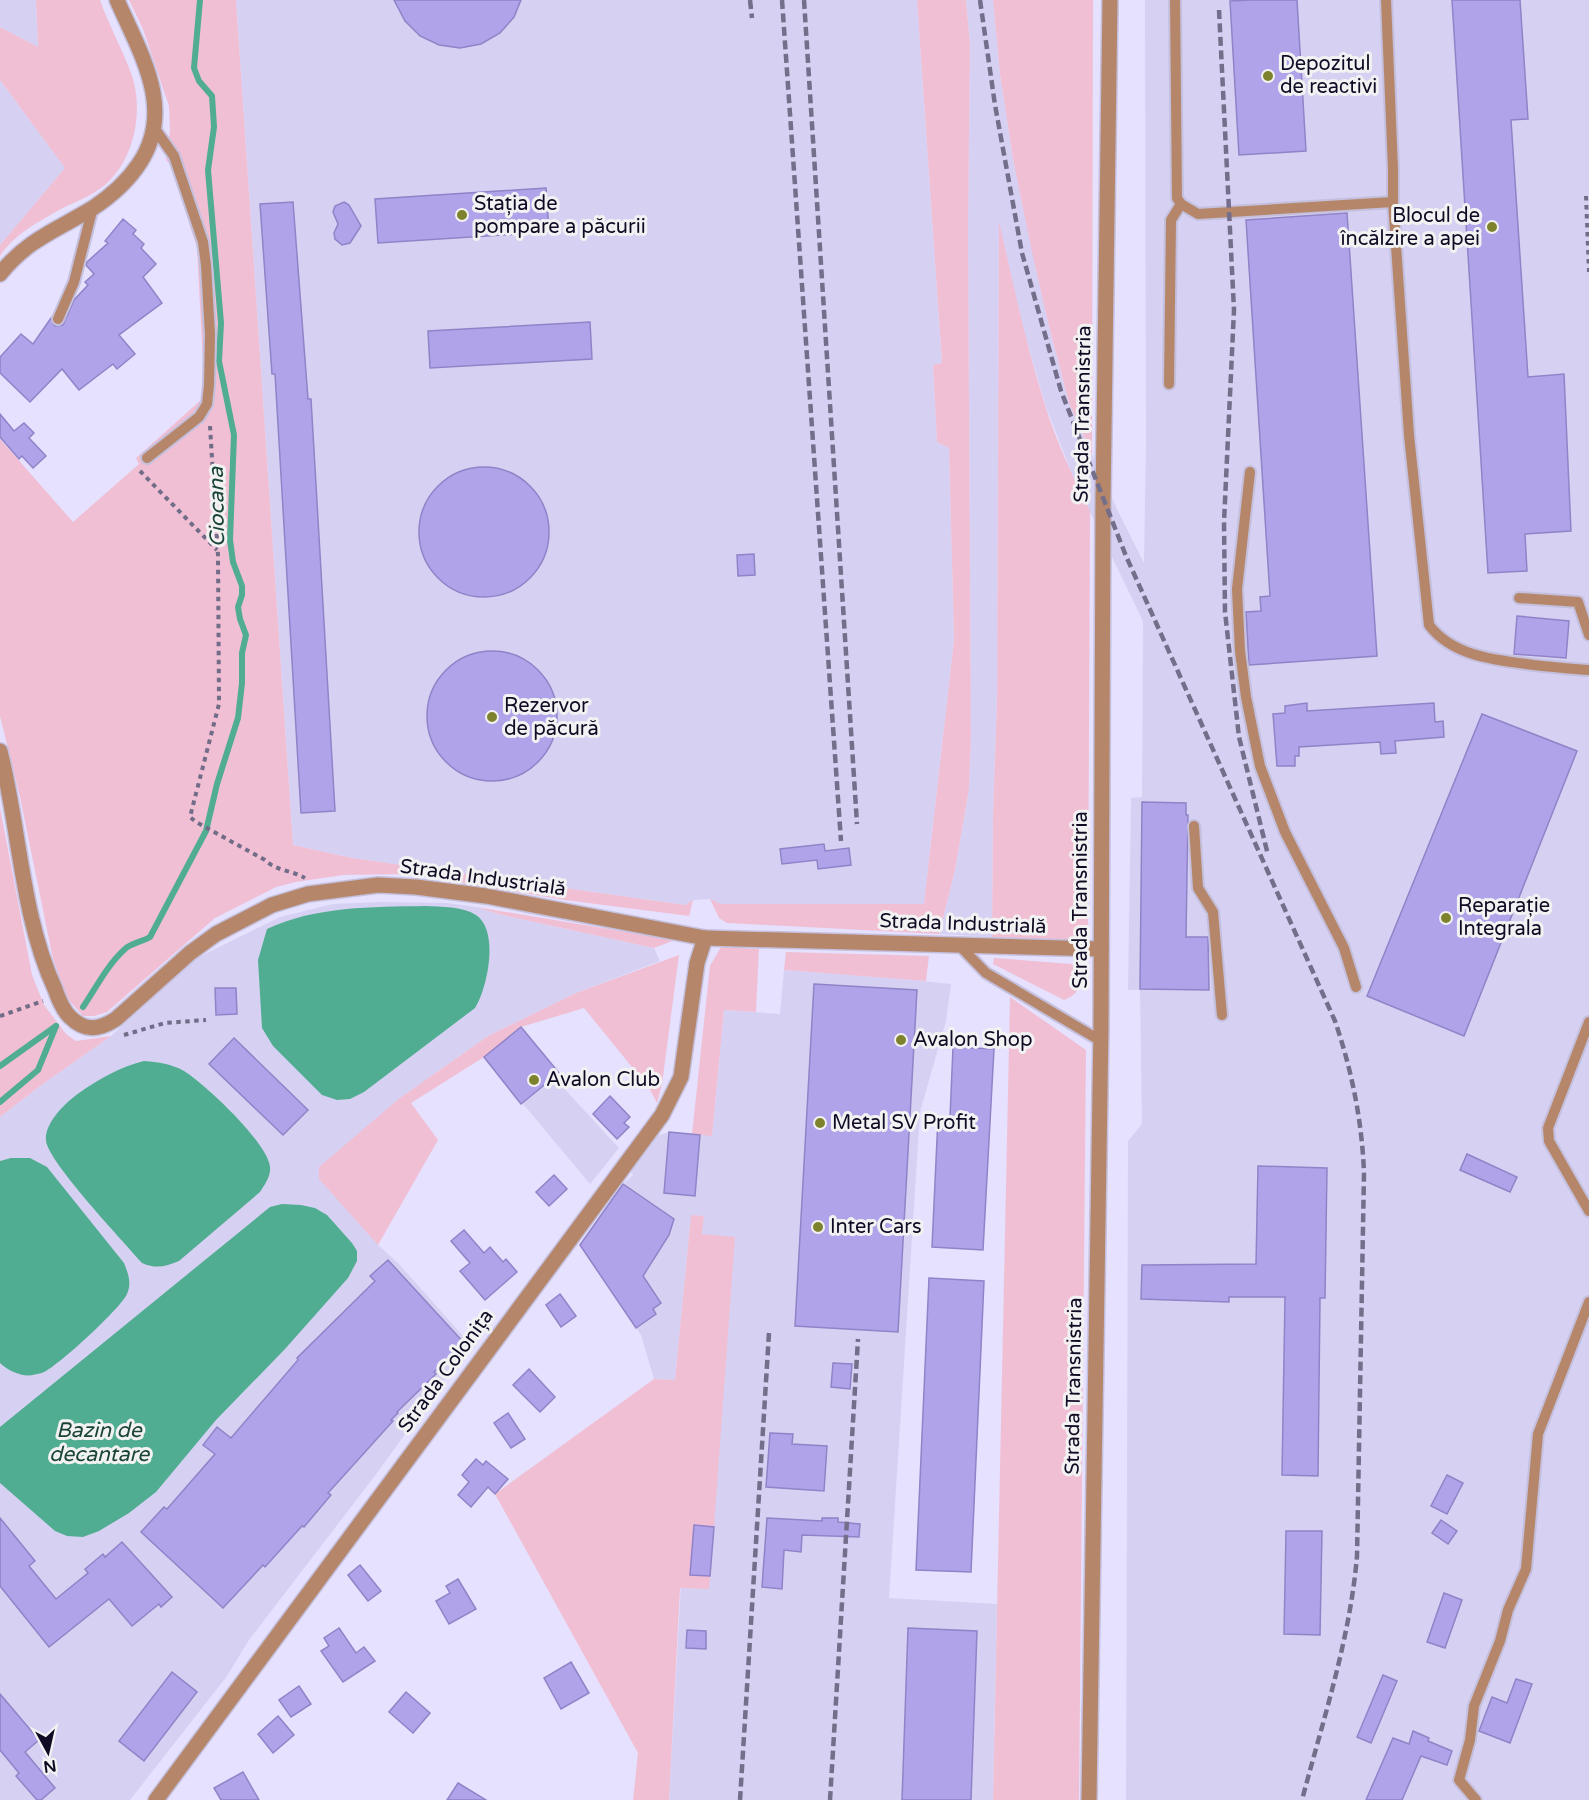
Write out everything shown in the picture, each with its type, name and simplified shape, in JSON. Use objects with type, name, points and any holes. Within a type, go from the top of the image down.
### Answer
[{"type":"street","points":[[0,274],[27,245],[93,207],[117,190],[150,148],[155,129],[155,96],[117,0]]},
{"type":"street","name":"Strada Transnistria","points":[[1089,1800],[1101,1041],[1103,501],[1110,0]]},
{"type":"street","name":"Strada Industrială","points":[[0,752],[34,925],[46,970],[69,1016],[82,1026],[92,1028],[104,1027],[129,1009],[190,953],[216,934],[272,905],[316,892],[378,885],[416,887],[486,896],[705,938],[1101,949]]},
{"type":"street","name":"Strada Colonița","points":[[156,1800],[662,1116],[681,1077],[698,963],[705,938]]},
{"type":"lane","points":[[1175,0],[1177,198],[1181,204],[1198,214],[1393,202]]},
{"type":"lane","points":[[1386,0],[1393,202],[1409,435],[1430,625],[1437,635],[1462,651],[1493,660],[1589,670]]},
{"type":"lane","points":[[147,458],[199,417],[207,404],[209,386],[210,335],[203,242],[174,156],[155,129]]},
{"type":"lane","points":[[1169,384],[1171,220],[1181,204]]},
{"type":"lane","points":[[58,318],[74,282],[93,207]]},
{"type":"lane","points":[[1250,472],[1237,589],[1240,651],[1253,732],[1260,766],[1274,805],[1285,832],[1344,948],[1356,987]]},
{"type":"lane","points":[[1519,598],[1578,602],[1589,635]]},
{"type":"lane","points":[[1194,826],[1198,888],[1213,912],[1222,1015]]},
{"type":"lane","points":[[959,945],[986,973],[1101,1041]]},
{"type":"lane","points":[[1589,1022],[1548,1128],[1549,1141],[1589,1211]]},
{"type":"lane","points":[[1476,1800],[1459,1780],[1470,1740],[1474,1706],[1500,1641],[1508,1610],[1526,1569],[1538,1434],[1589,1302]]},
{"type":"path","points":[[1586,196],[1589,272]]},
{"type":"path","points":[[207,404],[218,550],[219,704],[190,817],[203,827],[265,860],[272,867],[293,871],[306,878],[316,892]]},
{"type":"path","points":[[147,458],[139,470],[218,550]]},
{"type":"path","points":[[0,1016],[58,996]]},
{"type":"path","points":[[124,1035],[165,1023],[206,1020]]},
{"type":"shaded area","points":[[0,0],[36,0],[38,47],[0,27]]},
{"type":"shaded area","points":[[36,0],[100,0],[132,76],[137,105],[134,135],[123,162],[105,185],[28,229],[12,241],[0,256],[0,245],[65,168],[0,80],[0,27],[38,47]]},
{"type":"shaded area","points":[[129,0],[236,0],[293,845],[352,858],[685,905],[693,900],[689,916],[565,900],[407,874],[343,875],[276,887],[215,918],[107,1012],[94,1016],[83,1016],[67,998],[53,959],[20,797],[0,716],[0,439],[73,522],[139,464],[136,458],[202,399],[204,382],[197,248],[171,165],[166,160],[170,131],[169,106],[143,29]]},
{"type":"shaded area","points":[[236,0],[917,0],[942,363],[933,365],[937,442],[949,448],[954,640],[924,904],[720,904],[709,899],[694,900],[685,905],[352,858],[293,845]]},
{"type":"shaded area","points":[[917,0],[966,0],[970,45],[968,229],[971,737],[969,789],[955,870],[939,934],[727,923],[719,918],[710,899],[721,904],[924,904],[954,640],[949,448],[937,442],[933,365],[942,363]]},
{"type":"shaded area","points":[[966,0],[993,0],[1000,74],[1013,159],[1048,322],[1069,403],[1144,563],[1145,0],[1589,0],[1589,1800],[1126,1800],[1128,1141],[1142,1124],[1140,990],[1128,990],[1131,798],[1142,797],[1143,621],[1074,479],[1046,407],[1022,325],[999,225],[997,698],[992,937],[939,934],[955,870],[969,789],[971,738],[968,229],[970,45]]},
{"type":"shaded area","points":[[993,0],[1093,0],[1092,455],[1069,403],[1032,252],[1013,159],[1000,74]]},
{"type":"shaded area","points":[[0,80],[65,168],[0,245]]},
{"type":"shaded area","points":[[999,221],[1026,337],[1045,405],[1065,459],[1090,511],[1088,941],[992,937],[997,698]]},
{"type":"shaded area","points":[[0,808],[32,975],[44,1005],[66,1034],[76,1041],[111,1036],[0,1117]]},
{"type":"shaded area","points":[[447,903],[476,907],[498,914],[654,948],[660,961],[576,993],[488,1036],[400,1098],[378,1245],[399,1264],[470,1344],[377,1473],[249,1640],[227,1676],[130,1800],[0,1800],[0,1117],[111,1036],[195,959],[280,917],[333,904]]},
{"type":"shaded area","points":[[476,907],[675,940],[654,948],[498,914]]},
{"type":"shaded area","points":[[721,947],[759,949],[756,1012],[724,1010],[712,1136],[692,1134],[710,966]]},
{"type":"shaded area","points":[[786,952],[929,956],[926,981],[784,970]]},
{"type":"shaded area","points":[[679,955],[662,1084],[657,1103],[649,1088],[584,1008],[521,1027],[484,1057],[411,1103],[438,1140],[378,1245],[319,1179],[319,1167],[400,1098],[488,1036],[576,993]]},
{"type":"shaded area","points":[[994,958],[1072,964],[1076,969],[1080,985],[1075,993],[1064,1000],[993,964]]},
{"type":"shaded area","points":[[784,970],[951,984],[946,1021],[920,1112],[889,1598],[997,1604],[993,1800],[669,1800],[699,1260],[704,1216],[691,1216],[675,1380],[654,1379],[641,1335],[580,1245],[623,1184],[633,1175],[630,1170],[656,1136],[669,1132],[712,1135],[724,1010],[780,1014]]},
{"type":"shaded area","points":[[1010,997],[1086,1050],[1079,1800],[993,1800]]},
{"type":"shaded area","points":[[521,1027],[563,1078],[559,1083],[619,1148],[590,1184],[484,1057]]},
{"type":"shaded area","points":[[691,1215],[704,1216],[702,1234],[735,1237],[714,1527],[695,1525],[691,1575],[710,1576],[709,1589],[680,1588],[669,1800],[633,1800],[638,1753],[495,1494],[654,1379],[675,1380]]},
{"type":"water","points":[[425,906],[464,910],[476,915],[483,923],[488,934],[489,960],[484,988],[475,1008],[364,1092],[350,1099],[337,1100],[322,1095],[273,1046],[262,1028],[258,960],[267,929],[305,916],[344,909]]},
{"type":"water","points":[[144,1061],[165,1064],[184,1071],[206,1088],[259,1144],[270,1167],[269,1177],[260,1192],[179,1261],[160,1266],[142,1263],[73,1184],[50,1152],[46,1141],[48,1127],[52,1120],[74,1097],[110,1074]]},
{"type":"water","name":"Bazin de decantare","points":[[11,1158],[30,1158],[47,1167],[124,1263],[129,1282],[127,1294],[103,1323],[54,1366],[45,1372],[33,1375],[15,1373],[0,1363],[0,1161]]},
{"type":"water","name":"Bazin de decantare","points":[[282,1204],[315,1208],[327,1215],[352,1243],[357,1251],[357,1261],[348,1278],[285,1349],[216,1420],[156,1492],[129,1513],[99,1531],[83,1537],[67,1536],[55,1531],[0,1483],[0,1427],[270,1207]]},
{"type":"building","points":[[394,0],[521,0],[514,17],[500,33],[481,44],[460,48],[439,45],[420,36],[405,21]]},
{"type":"building","name":"Depozitul de reaсtivi","points":[[1297,0],[1306,151],[1239,155],[1230,1]]},
{"type":"building","name":"Blocul de încălzire a apei","points":[[1452,0],[1520,0],[1528,119],[1511,120],[1528,377],[1564,374],[1571,531],[1525,534],[1527,571],[1488,573]]},
{"type":"building","name":"Stația de pompare a păcurii","points":[[546,188],[549,232],[378,243],[375,199]]},
{"type":"building","points":[[293,202],[308,399],[311,399],[335,811],[301,813],[275,374],[272,374],[260,204]]},
{"type":"building","points":[[344,202],[349,205],[361,226],[350,243],[342,245],[335,239],[334,233],[338,224],[333,212],[335,206]]},
{"type":"building","points":[[1347,213],[1377,656],[1249,665],[1246,612],[1261,611],[1260,597],[1270,596],[1246,220]]},
{"type":"building","points":[[123,219],[136,230],[133,234],[144,244],[141,248],[156,264],[143,277],[162,303],[119,335],[135,354],[117,369],[113,364],[79,390],[62,369],[30,402],[0,373],[0,357],[21,334],[33,344],[51,318],[55,326],[63,325],[74,300],[88,285],[85,282],[94,274],[86,265],[87,262],[108,243],[105,241]]},
{"type":"building","points":[[590,322],[592,359],[430,368],[428,331]]},
{"type":"building","points":[[0,414],[14,431],[24,423],[34,433],[29,438],[46,456],[33,468],[22,456],[19,459],[0,437]]},
{"type":"building","points":[[484,467],[509,472],[530,486],[544,507],[549,532],[544,557],[530,578],[509,592],[484,597],[459,592],[438,578],[424,557],[419,532],[424,507],[438,486],[459,472]]},
{"type":"building","points":[[754,554],[755,575],[738,576],[737,555]]},
{"type":"building","points":[[1517,616],[1569,621],[1566,658],[1514,654]]},
{"type":"building","name":"Rezervor de păcură","points":[[492,651],[517,656],[538,670],[552,691],[557,716],[552,741],[538,762],[517,776],[492,781],[467,776],[446,762],[432,741],[427,716],[432,691],[446,670],[467,656]]},
{"type":"building","points":[[1307,703],[1307,711],[1434,703],[1435,722],[1443,721],[1444,737],[1395,741],[1396,753],[1381,754],[1380,742],[1299,747],[1299,756],[1295,756],[1295,766],[1277,766],[1273,714],[1285,713],[1285,706]]},
{"type":"building","points":[[1482,714],[1577,751],[1464,1036],[1367,996]]},
{"type":"building","points":[[1142,802],[1186,803],[1186,815],[1188,815],[1186,937],[1208,937],[1209,990],[1140,989]]},
{"type":"building","points":[[824,844],[825,851],[849,848],[851,865],[818,869],[817,860],[782,864],[780,849]]},
{"type":"building","points":[[814,984],[917,990],[898,1332],[795,1326]]},
{"type":"building","points":[[215,988],[236,988],[237,1014],[216,1015]]},
{"type":"building","points":[[521,1027],[559,1073],[521,1104],[484,1057]]},
{"type":"building","points":[[234,1038],[308,1110],[283,1135],[209,1064]]},
{"type":"building","points":[[953,1047],[994,1049],[983,1250],[932,1247],[938,1118],[950,1118]]},
{"type":"building","points":[[610,1096],[630,1117],[624,1123],[629,1127],[617,1139],[593,1114]]},
{"type":"building","points":[[669,1132],[700,1135],[695,1196],[664,1193]]},
{"type":"building","points":[[1467,1154],[1517,1177],[1510,1192],[1460,1170]]},
{"type":"building","points":[[1258,1166],[1327,1168],[1325,1298],[1320,1298],[1318,1476],[1282,1475],[1285,1297],[1229,1297],[1229,1302],[1141,1299],[1142,1265],[1256,1264]]},
{"type":"building","points":[[554,1175],[567,1189],[549,1206],[536,1192]]},
{"type":"building","points":[[623,1184],[674,1219],[669,1235],[643,1276],[661,1303],[653,1309],[656,1314],[636,1328],[580,1245]]},
{"type":"building","points":[[464,1230],[484,1253],[490,1247],[503,1262],[506,1259],[517,1272],[485,1300],[460,1271],[470,1263],[451,1241]]},
{"type":"building","points":[[388,1260],[465,1344],[434,1372],[436,1374],[397,1412],[391,1420],[393,1421],[328,1493],[331,1495],[304,1527],[302,1526],[265,1567],[263,1565],[223,1608],[141,1532],[164,1507],[167,1509],[215,1454],[203,1445],[217,1427],[231,1438],[298,1360],[297,1358],[375,1281],[370,1276]]},
{"type":"building","points":[[929,1278],[984,1281],[971,1572],[916,1570]]},
{"type":"building","points":[[560,1294],[576,1316],[561,1327],[546,1305]]},
{"type":"building","points":[[833,1363],[852,1364],[850,1389],[831,1387]]},
{"type":"building","points":[[529,1369],[555,1397],[540,1412],[513,1385]]},
{"type":"building","points":[[508,1413],[525,1439],[511,1448],[494,1423]]},
{"type":"building","points":[[770,1433],[793,1434],[792,1444],[827,1446],[824,1491],[766,1487]]},
{"type":"building","points":[[476,1459],[483,1465],[486,1461],[508,1479],[495,1494],[488,1487],[471,1507],[458,1495],[469,1482],[462,1475]]},
{"type":"building","points":[[1447,1475],[1463,1483],[1447,1514],[1431,1506]]},
{"type":"building","points":[[0,1518],[35,1561],[29,1566],[56,1599],[88,1573],[85,1569],[103,1554],[105,1557],[122,1542],[172,1597],[161,1607],[159,1604],[132,1626],[109,1599],[49,1647],[0,1586]]},
{"type":"building","points":[[767,1518],[822,1521],[822,1518],[838,1518],[838,1522],[860,1524],[859,1537],[802,1535],[801,1552],[784,1550],[782,1589],[762,1587]]},
{"type":"building","points":[[1441,1520],[1457,1531],[1448,1544],[1432,1533]]},
{"type":"building","points":[[694,1525],[714,1527],[710,1576],[690,1575]]},
{"type":"building","points":[[1286,1531],[1322,1531],[1320,1635],[1284,1634]]},
{"type":"building","points":[[360,1565],[381,1591],[368,1601],[348,1575]]},
{"type":"building","points":[[458,1579],[476,1609],[449,1624],[436,1601],[450,1593],[446,1586]]},
{"type":"building","points":[[1444,1593],[1462,1600],[1445,1648],[1427,1642]]},
{"type":"building","points":[[339,1628],[356,1653],[364,1647],[375,1661],[343,1682],[321,1651],[329,1646],[324,1638]]},
{"type":"building","points":[[908,1628],[977,1631],[971,1800],[902,1800]]},
{"type":"building","points":[[687,1630],[706,1631],[706,1649],[686,1648]]},
{"type":"building","points":[[571,1662],[589,1693],[561,1709],[544,1678]]},
{"type":"building","points":[[172,1672],[197,1692],[144,1761],[119,1741]]},
{"type":"building","points":[[1383,1675],[1397,1681],[1371,1743],[1357,1737]]},
{"type":"building","points":[[1516,1679],[1532,1684],[1510,1743],[1479,1731],[1492,1697],[1507,1703]]},
{"type":"building","points":[[299,1686],[311,1704],[291,1717],[279,1700]]},
{"type":"building","points":[[406,1692],[430,1713],[413,1733],[389,1712]]},
{"type":"building","points":[[0,1694],[39,1740],[25,1752],[55,1788],[41,1800],[37,1800],[16,1776],[19,1773],[0,1750]]},
{"type":"building","points":[[278,1716],[294,1735],[273,1753],[258,1734]]},
{"type":"building","points":[[1413,1731],[1429,1738],[1428,1741],[1452,1751],[1447,1765],[1421,1756],[1402,1800],[1366,1800],[1393,1738],[1409,1744]]},
{"type":"building","points":[[243,1772],[259,1800],[221,1800],[214,1788]]},
{"type":"building","points":[[458,1783],[486,1800],[447,1800]]},
{"type":"waterway","name":"Ciocana","points":[[83,1007],[107,969],[119,955],[130,945],[150,937],[206,831],[217,784],[238,718],[242,683],[242,653],[246,635],[238,607],[242,586],[233,562],[230,540],[234,435],[219,361],[221,323],[208,170],[214,127],[212,96],[199,81],[194,68],[200,0]]},
{"type":"waterway","name":"Ciocana","points":[[0,1066],[56,1026]]},
{"type":"waterway","points":[[0,1102],[38,1070],[56,1026]]},
{"type":"railway","points":[[750,0],[752,18]]},
{"type":"railway","points":[[782,0],[841,841]]},
{"type":"railway","points":[[804,0],[857,824]]},
{"type":"railway","points":[[980,0],[995,105],[1022,253],[1061,391],[1126,556],[1335,1021],[1355,1096],[1364,1173],[1357,1556],[1342,1649],[1302,1800]]},
{"type":"railway","points":[[1219,10],[1234,310],[1224,522],[1225,612],[1239,737],[1268,855]]},
{"type":"railway","points":[[740,1800],[769,1333]]},
{"type":"railway","points":[[830,1800],[858,1339]]},
{"type":"place","name":"Depozitul de reaсtivi","points":[[1268,76]]},
{"type":"place","name":"Stația de pompare a păcurii","points":[[462,215]]},
{"type":"place","name":"Blocul de încălzire a apei","points":[[1492,227]]},
{"type":"place","name":"Rezervor de păcură","points":[[492,717]]},
{"type":"place","name":"Reparație Integrala","points":[[1446,918]]},
{"type":"place","name":"Avalon Shop","points":[[901,1040]]},
{"type":"place","name":"Avalon Club","points":[[534,1080]]},
{"type":"place","name":"Metal SV Profit","points":[[820,1123]]},
{"type":"place","name":"Inter Cars","points":[[818,1227]]}]
